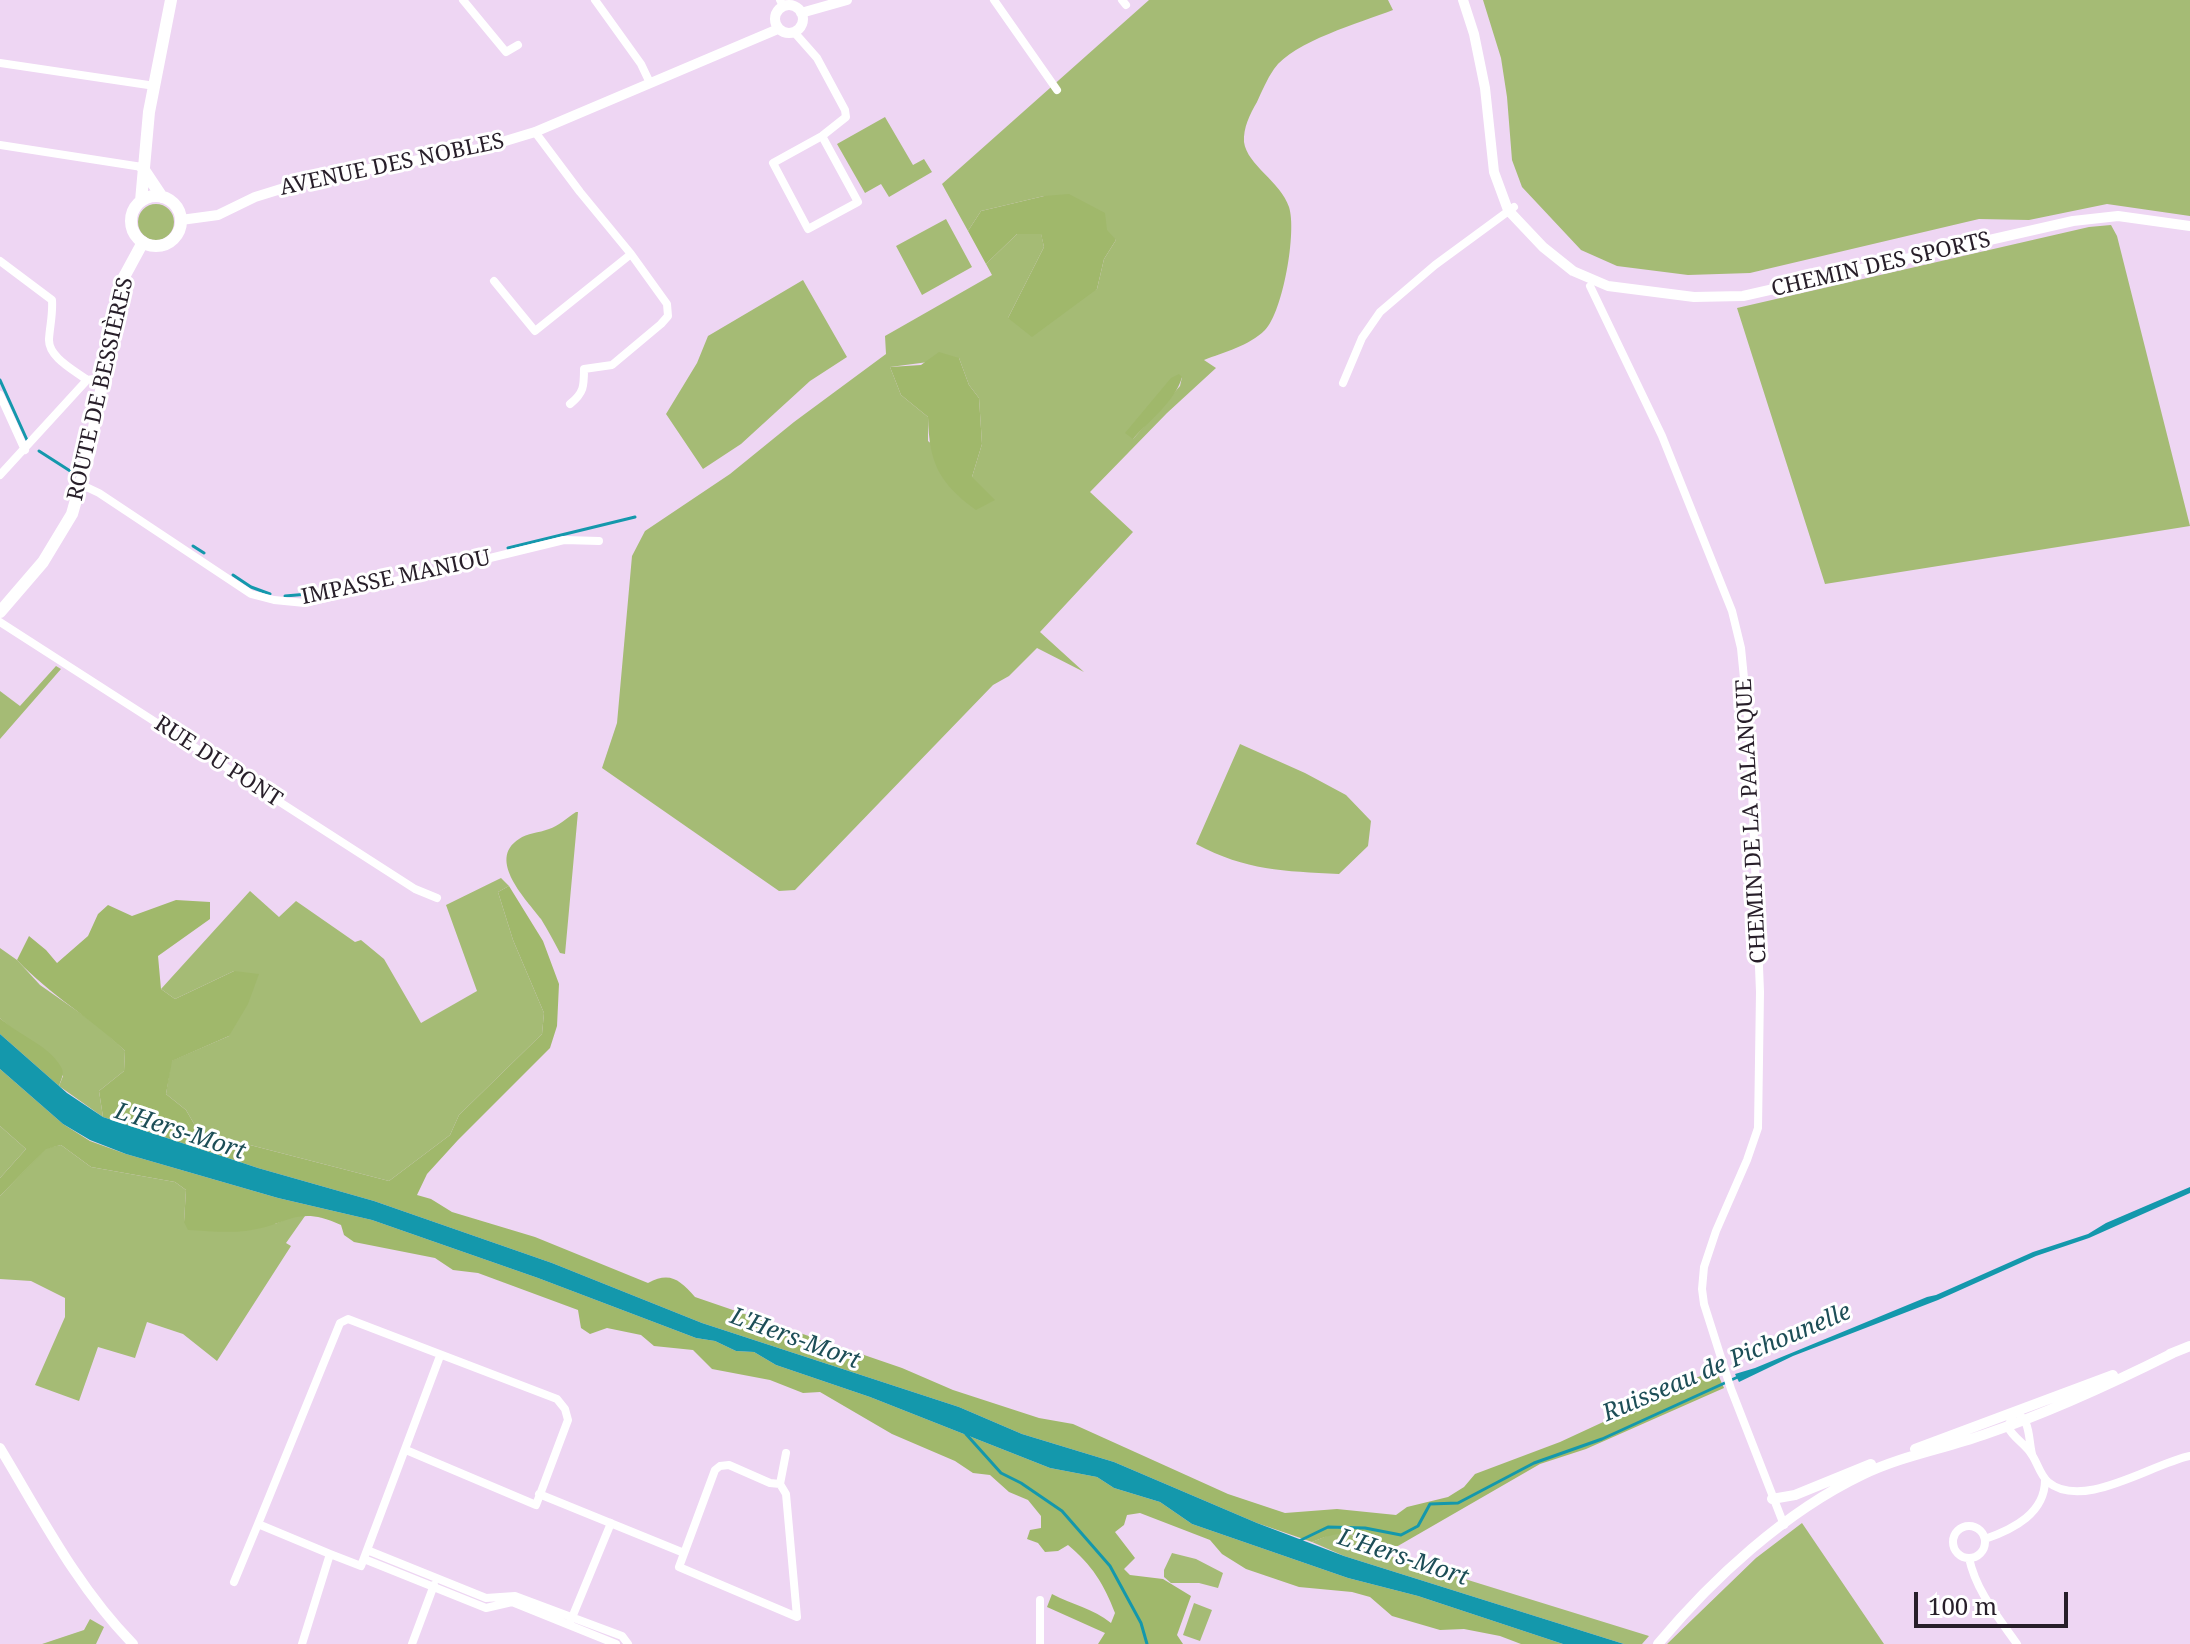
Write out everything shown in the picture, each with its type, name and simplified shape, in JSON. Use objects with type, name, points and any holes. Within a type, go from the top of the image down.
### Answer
[{"type":"main road","points":[[141,201],[155,196],[176,205],[181,220],[177,235],[165,244],[150,245],[133,230],[131,222],[132,214],[141,201],[142,167],[171,0]]},
{"type":"main road","points":[[142,167],[162,197]]},
{"type":"main road","name":"ROUTE DE BESSIÈRES","points":[[0,612],[43,562],[62,534],[82,485],[119,295],[124,277],[143,242]]},
{"type":"street","points":[[463,0],[506,52],[518,45]]},
{"type":"street","points":[[595,0],[641,64],[650,83]]},
{"type":"street","points":[[801,13],[847,0]]},
{"type":"street","points":[[994,0],[1057,90]]},
{"type":"street","name":"CHEMIN DES SPORTS","points":[[1463,0],[1474,34],[1485,88],[1494,156],[1511,209],[1573,271],[1608,286],[1670,295],[1727,298],[2073,221],[2118,216],[2190,226]]},
{"type":"street","points":[[781,3],[793,6],[801,13],[802,24],[794,32],[778,29],[775,16],[781,3]]},
{"type":"street","name":"AVENUE DES NOBLES","points":[[181,220],[218,215],[255,197],[310,180],[479,149],[535,132],[778,29]]},
{"type":"street","points":[[794,32],[817,58],[846,117],[822,136],[773,163],[808,229],[858,202],[822,136]]},
{"type":"street","points":[[0,63],[155,86]]},
{"type":"street","points":[[535,132],[667,304],[668,316],[612,365],[584,369],[584,388],[570,404]]},
{"type":"street","points":[[0,145],[142,167]]},
{"type":"street","points":[[1343,383],[1362,338],[1380,312],[1435,265],[1511,209]]},
{"type":"street","points":[[494,281],[535,331],[631,254]]},
{"type":"street","points":[[0,261],[52,300],[50,347],[53,353],[87,380]]},
{"type":"street","name":"CHEMIN DE LA PALANQUE","points":[[1590,286],[1662,436],[1732,611],[1747,691],[1760,1008],[1758,1128],[1716,1231],[1704,1267],[1702,1289],[1731,1389],[1784,1525]]},
{"type":"street","points":[[0,475],[87,380],[102,378]]},
{"type":"street","points":[[0,395],[25,450]]},
{"type":"street","name":"IMPASSE MANIOU","points":[[82,485],[99,493],[251,594],[274,600],[305,603],[564,540],[599,541]]},
{"type":"street","name":"RUE DU PONT","points":[[0,622],[415,889],[437,898]]},
{"type":"street","points":[[234,1582],[340,1323],[348,1319],[557,1399],[565,1409],[568,1420],[536,1505],[406,1450]]},
{"type":"street","points":[[1772,1499],[1795,1495],[2190,1346]]},
{"type":"street","points":[[1888,1463],[2008,1427],[2173,1353]]},
{"type":"street","points":[[258,1524],[361,1566],[440,1356]]},
{"type":"street","points":[[2014,1412],[2026,1420],[2032,1454]]},
{"type":"street","points":[[2008,1427],[2014,1412]]},
{"type":"street","points":[[1985,1539],[2004,1532],[2035,1511],[2045,1493],[2045,1480],[2032,1454],[2008,1427]]},
{"type":"street","points":[[0,1448],[74,1572],[96,1603],[133,1644]]},
{"type":"street","points":[[780,1484],[770,1483],[729,1465],[715,1470],[679,1567],[797,1617],[786,1494],[780,1484],[786,1453]]},
{"type":"street","points":[[1658,1644],[1718,1578],[1784,1525],[1846,1484],[1900,1455]]},
{"type":"street","points":[[2045,1480],[2069,1492],[2097,1490],[2190,1456]]},
{"type":"street","points":[[539,1494],[684,1553]]},
{"type":"street","points":[[570,1621],[611,1523]]},
{"type":"street","points":[[1970,1525],[1982,1532],[1985,1539],[1986,1544],[1980,1555],[1969,1558],[1956,1552],[1953,1538],[1957,1531],[1970,1525]]},
{"type":"street","points":[[302,1644],[330,1554]]},
{"type":"street","points":[[365,1554],[435,1582],[486,1608],[512,1602],[622,1636],[628,1644]]},
{"type":"street","points":[[1969,1558],[1982,1595],[2017,1644]]},
{"type":"street","points":[[412,1644],[435,1582]]},
{"type":"street","points":[[1040,1600],[1040,1644]]},
{"type":"street","points":[[570,1621],[616,1644]]},
{"type":"green space","points":[[1149,0],[1388,0],[1393,10],[1296,50],[1274,69],[1250,116],[1244,137],[1246,150],[1289,207],[1290,252],[1283,290],[1272,321],[1265,330],[1244,344],[1204,360],[1216,368],[1090,492],[1133,532],[1040,632],[1084,672],[1037,648],[1009,676],[993,685],[795,890],[779,891],[602,768],[617,723],[632,556],[645,531],[730,474],[886,354],[885,336],[992,275],[986,264],[1017,234],[1041,233],[1044,247],[1008,318],[1097,289],[1104,259],[1116,240],[1044,196],[981,211],[968,231],[942,184]],"holes":[[[959,358],[969,385],[979,398],[982,444],[972,477],[928,441],[928,417],[901,395],[890,367]],[[1182,377],[1180,386],[1133,439],[1152,404]]]},
{"type":"green space","points":[[1483,0],[2190,0],[2190,216],[2107,204],[2029,220],[1979,219],[1750,273],[1688,275],[1617,266],[1581,250],[1522,187],[1512,160],[1501,58]]},
{"type":"green space","points":[[885,117],[913,165],[924,159],[932,172],[889,197],[881,184],[865,193],[837,144]]},
{"type":"green space","points":[[1069,194],[1105,213],[1107,230],[1116,240],[1104,259],[1097,289],[1032,337],[1008,318],[1044,247],[1041,234],[1017,234],[986,264],[968,231],[981,211],[1044,196]]},
{"type":"green space","points":[[156,204],[169,209],[174,222],[169,235],[156,240],[143,235],[138,222],[143,209]]},
{"type":"green space","points":[[946,219],[972,267],[922,295],[896,246]]},
{"type":"green space","points":[[2111,225],[2117,236],[2190,526],[1825,584],[1737,308],[2089,227]]},
{"type":"green space","points":[[803,280],[847,357],[810,381],[741,444],[703,469],[666,414],[697,363],[708,336]]},
{"type":"green space","points":[[939,352],[959,358],[969,385],[979,398],[982,444],[972,477],[995,500],[976,510],[953,491],[938,471],[931,447],[928,417],[901,395],[890,367],[921,365]]},
{"type":"green space","points":[[1179,374],[1182,377],[1179,386],[1161,410],[1133,439],[1125,433],[1171,378]]},
{"type":"green space","points":[[56,666],[61,669],[0,739],[0,691],[20,706]]},
{"type":"green space","points":[[1240,744],[1346,795],[1371,821],[1368,846],[1339,874],[1249,865],[1196,844]]},
{"type":"green space","points":[[576,812],[565,954],[560,953],[541,919],[512,880],[507,858],[510,848],[519,839],[552,828]]},
{"type":"green space","points":[[501,878],[509,886],[498,892],[513,940],[544,1013],[542,1034],[459,1115],[450,1135],[389,1181],[200,1134],[186,1110],[166,1094],[171,1061],[229,1036],[234,971],[175,999],[161,989],[250,891],[279,917],[296,901],[355,942],[361,940],[384,959],[421,1023],[477,991],[446,905]]},
{"type":"green space","points":[[509,886],[543,941],[559,984],[557,1026],[550,1048],[427,1174],[417,1195],[431,1199],[452,1212],[535,1237],[648,1283],[656,1279],[674,1279],[695,1297],[902,1368],[953,1390],[1039,1418],[1073,1424],[1228,1494],[1285,1513],[1337,1509],[1396,1515],[1407,1507],[1448,1497],[1464,1487],[1475,1474],[1560,1442],[1643,1401],[1680,1391],[1698,1377],[1716,1370],[1724,1388],[1586,1449],[1540,1464],[1384,1554],[1367,1540],[1350,1534],[1333,1535],[1312,1542],[1257,1523],[1114,1462],[1022,1434],[959,1407],[702,1323],[552,1263],[374,1201],[258,1168],[103,1117],[99,1091],[124,1071],[125,1051],[17,960],[29,936],[57,963],[88,936],[98,914],[108,905],[132,916],[176,900],[210,902],[210,919],[158,956],[161,989],[175,999],[234,971],[259,974],[248,1004],[229,1036],[172,1061],[166,1094],[186,1110],[200,1134],[389,1181],[450,1135],[459,1115],[542,1034],[544,1013],[513,940],[498,892]]},
{"type":"green space","points":[[0,948],[17,960],[40,985],[100,1027],[125,1051],[124,1071],[99,1091],[103,1117],[59,1086],[63,1076],[0,1018]]},
{"type":"green space","points":[[0,1018],[56,1059],[63,1072],[59,1086],[0,1034]]},
{"type":"green space","points":[[0,1069],[63,1124],[90,1141],[278,1198],[372,1220],[696,1338],[715,1341],[736,1351],[754,1352],[776,1365],[870,1397],[1050,1468],[1097,1477],[1114,1488],[1160,1502],[1192,1524],[1348,1578],[1418,1596],[1563,1644],[1521,1644],[1464,1629],[1440,1630],[1392,1616],[1370,1597],[1352,1592],[1299,1587],[1246,1569],[1222,1554],[1210,1540],[1140,1513],[1127,1515],[1124,1525],[1115,1532],[1135,1558],[1124,1569],[1130,1575],[1163,1579],[1191,1596],[1177,1635],[1183,1644],[1098,1644],[1105,1633],[1047,1607],[1052,1594],[1111,1623],[1115,1613],[1091,1568],[1068,1545],[1058,1551],[1045,1552],[1038,1543],[1027,1539],[1030,1530],[1041,1528],[1041,1516],[1028,1500],[1009,1492],[990,1475],[973,1473],[955,1461],[892,1434],[820,1392],[803,1393],[770,1380],[712,1369],[693,1350],[654,1346],[641,1335],[607,1328],[590,1334],[581,1328],[578,1310],[478,1273],[453,1270],[435,1258],[354,1242],[344,1235],[341,1225],[325,1219],[302,1216],[238,1232],[188,1230],[184,1222],[186,1190],[175,1182],[91,1167],[61,1145],[46,1149],[0,1196],[0,1178],[26,1149],[0,1126]]},
{"type":"green space","points":[[0,1126],[26,1149],[0,1178]]},
{"type":"green space","points":[[61,1145],[91,1167],[175,1182],[186,1190],[184,1222],[275,1224],[293,1216],[305,1216],[286,1243],[291,1246],[217,1361],[183,1334],[147,1322],[135,1358],[98,1347],[79,1401],[35,1385],[65,1317],[65,1298],[31,1281],[0,1279],[0,1196],[46,1148]]},
{"type":"green space","points":[[1802,1523],[1884,1644],[1667,1644],[1756,1558]]},
{"type":"green space","points":[[1334,1533],[1361,1538],[1384,1554],[1649,1636],[1642,1644],[1624,1644],[1344,1556],[1312,1542]]},
{"type":"green space","points":[[1172,1553],[1196,1559],[1223,1573],[1218,1588],[1199,1583],[1171,1583],[1164,1577],[1164,1570]]},
{"type":"green space","points":[[1194,1603],[1212,1610],[1200,1641],[1183,1635]]},
{"type":"green space","points":[[90,1619],[104,1627],[96,1644],[42,1644],[84,1630]]},
{"type":"water","points":[[0,1034],[67,1093],[103,1117],[258,1168],[374,1201],[552,1263],[702,1323],[959,1407],[1022,1434],[1114,1462],[1344,1556],[1624,1644],[1563,1644],[1418,1596],[1348,1578],[1192,1524],[1160,1502],[1114,1488],[1097,1477],[1050,1468],[870,1397],[776,1365],[754,1352],[736,1351],[715,1341],[696,1338],[372,1220],[278,1198],[126,1154],[90,1140],[63,1124],[0,1069]]},
{"type":"water","points":[[2190,1187],[2190,1193],[2089,1238],[2036,1256],[1938,1300],[1793,1356],[1739,1382],[1735,1374],[1936,1295],[2033,1252],[2088,1234],[2106,1223]]},
{"type":"waterway","points":[[0,380],[27,440]]},
{"type":"waterway","points":[[39,451],[78,476]]},
{"type":"waterway","points":[[508,548],[635,517]]},
{"type":"waterway","points":[[193,546],[204,553]]},
{"type":"waterway","points":[[233,575],[251,587],[270,594]]},
{"type":"waterway","points":[[285,596],[332,592]]},
{"type":"waterway","name":"Ruisseau de Pichounelle","points":[[1299,1541],[1328,1527],[1365,1528],[1401,1535],[1418,1526],[1430,1504],[1458,1503],[1534,1463],[1602,1439],[1740,1376]]},
{"type":"waterway","points":[[966,1434],[1001,1473],[1062,1511],[1110,1566],[1141,1623],[1147,1644]]},
{"type":"water label","name":"L'Hers-Mort","points":[[180,1132]]},
{"type":"water label","name":"L'Hers-Mort","points":[[795,1339]]},
{"type":"water label","name":"L'Hers-Mort","points":[[1403,1558]]}]
